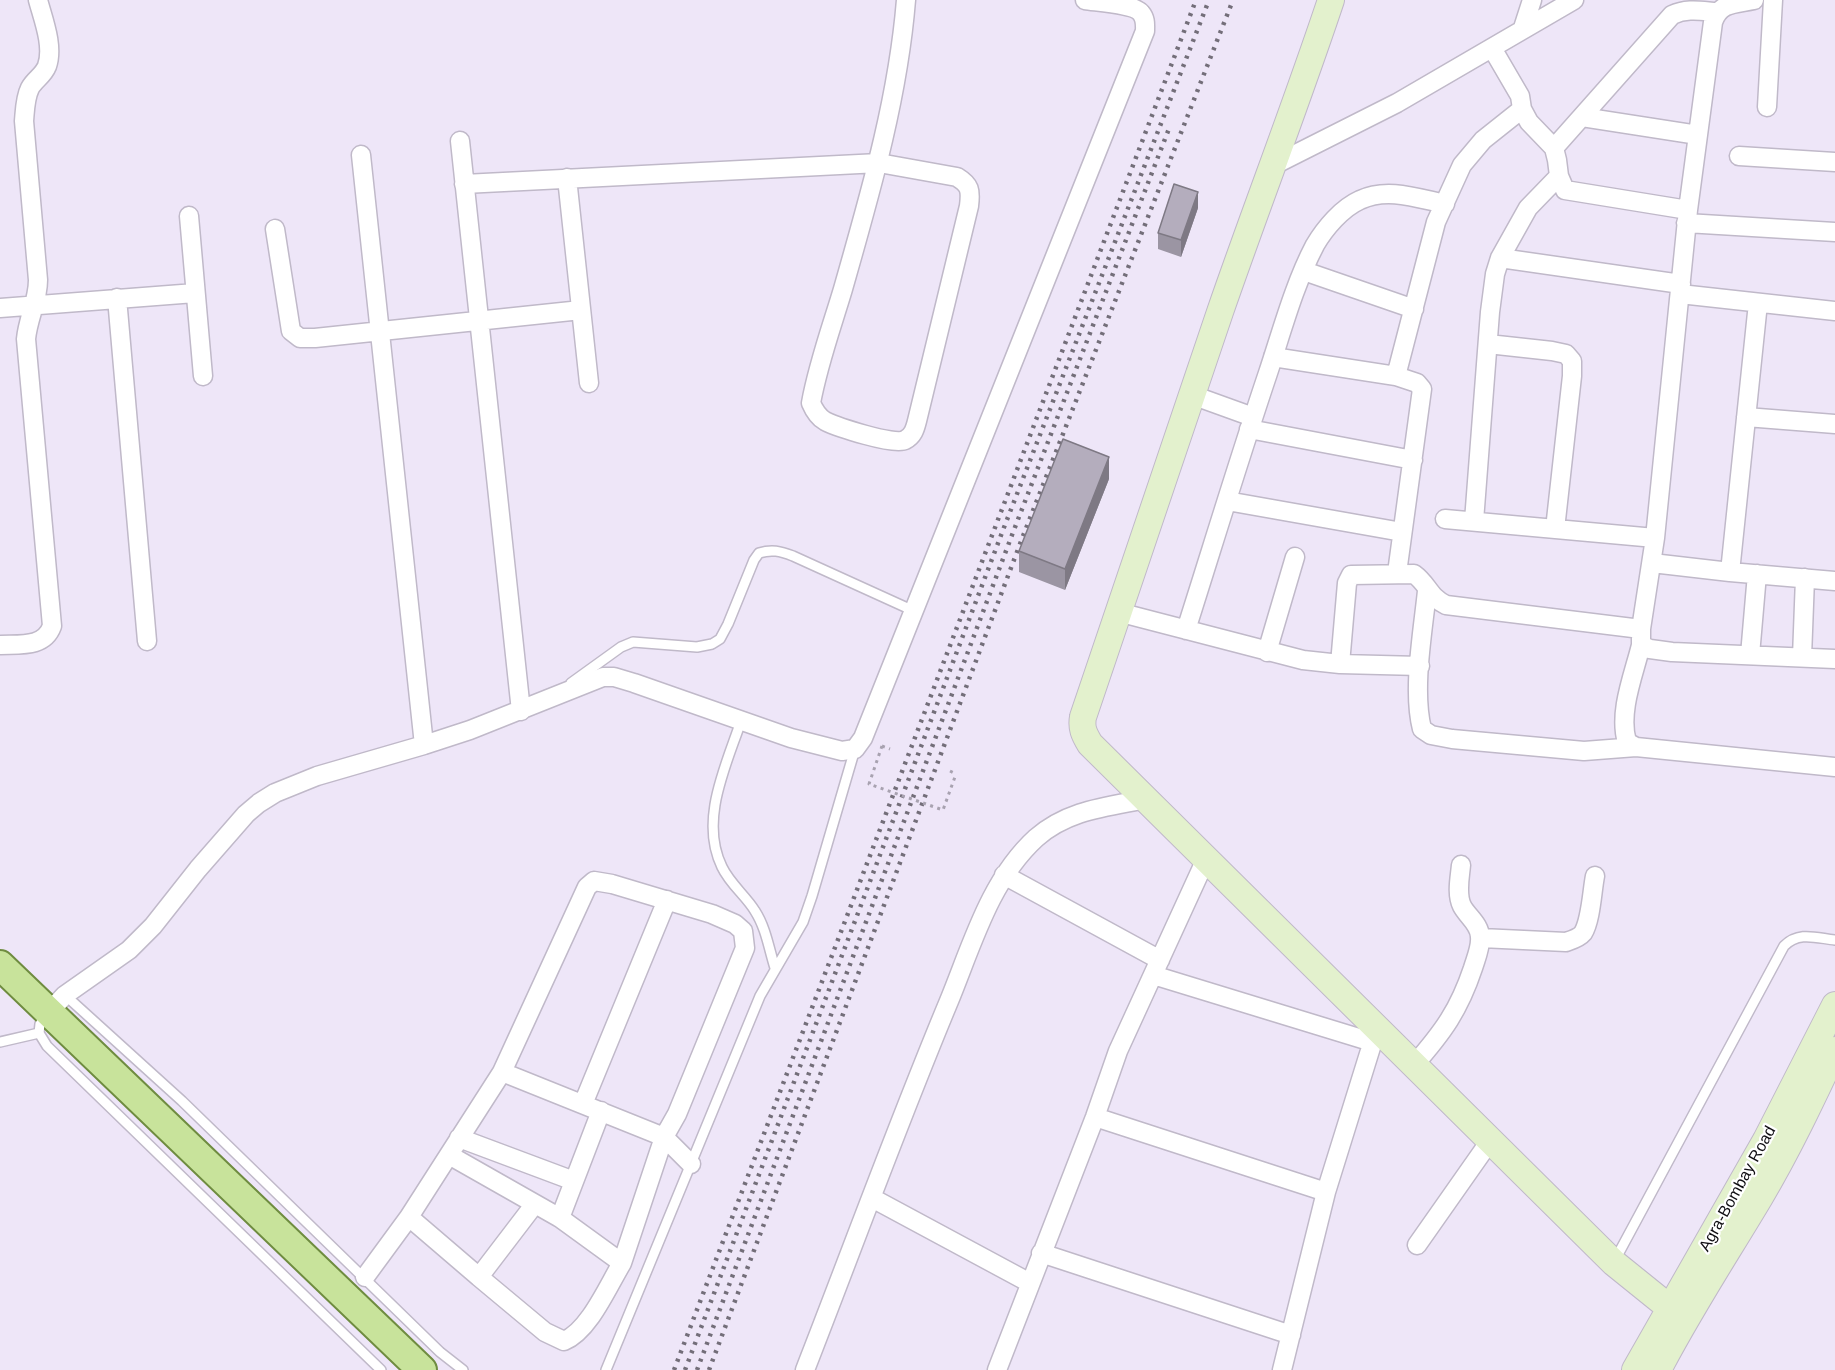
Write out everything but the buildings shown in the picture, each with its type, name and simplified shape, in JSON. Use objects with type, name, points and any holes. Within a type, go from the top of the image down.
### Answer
[{"type":"main road","points":[[0,965],[422,1370]]},
{"type":"street","points":[[0,645],[27,644],[44,640],[49,635],[52,626],[26,339],[27,321],[35,304],[38,280],[24,121],[30,88],[44,74],[48,63],[47,37],[38,0]]},
{"type":"street","points":[[464,184],[879,163],[957,177],[968,183],[971,191],[917,421],[913,434],[904,441],[892,442],[825,421],[815,413],[811,403],[879,163],[895,91],[906,0]]},
{"type":"street","points":[[51,1014],[129,950],[153,926],[246,814],[275,793],[317,776],[424,745],[520,711],[603,677],[614,677],[791,738],[830,749],[842,751],[855,749],[863,738],[1144,32],[1146,22],[1141,13],[1133,8],[1085,0]]},
{"type":"street","points":[[1331,0],[1118,612],[1082,725],[1083,734],[1090,744],[1206,859],[1375,1035],[1414,1065],[1614,1263],[1678,1313]]},
{"type":"street","points":[[1523,28],[1532,0]]},
{"type":"street","points":[[1274,165],[1397,103],[1574,0]]},
{"type":"street","points":[[1636,747],[1627,742],[1624,732],[1627,701],[1641,637],[1652,563],[1687,217],[1713,22],[1717,12],[1726,5],[1754,0]]},
{"type":"street","points":[[1767,106],[1773,0]]},
{"type":"street","points":[[1554,148],[1672,15],[1680,11],[1691,10],[1717,12]]},
{"type":"street","points":[[1492,48],[1520,96],[1522,109],[1529,122],[1554,148],[1559,176],[1565,190],[1687,217],[1835,232]]},
{"type":"street","points":[[1396,376],[1436,222],[1462,165],[1483,140],[1522,109]]},
{"type":"street","points":[[1582,117],[1698,135]]},
{"type":"street","points":[[460,141],[520,711]]},
{"type":"street","points":[[361,155],[424,745]]},
{"type":"street","points":[[1739,156],[1835,162]]},
{"type":"street","points":[[1474,521],[1495,274],[1500,258],[1528,208],[1559,176]]},
{"type":"street","points":[[567,178],[589,383]]},
{"type":"street","points":[[1186,630],[1273,357],[1316,244],[1341,213],[1358,201],[1372,195],[1395,194],[1445,204]]},
{"type":"street","points":[[189,216],[203,376]]},
{"type":"street","points":[[275,229],[291,331],[300,338],[581,310]]},
{"type":"street","points":[[1500,258],[1758,303],[1835,312]]},
{"type":"street","points":[[1304,271],[1414,309]]},
{"type":"street","points":[[0,308],[195,293]]},
{"type":"street","points":[[117,298],[147,641]]},
{"type":"street","points":[[1730,572],[1758,303]]},
{"type":"street","points":[[1488,344],[1552,351],[1566,354],[1572,361],[1555,528]]},
{"type":"street","points":[[1273,357],[1396,376],[1417,383],[1422,389],[1397,573]]},
{"type":"street","points":[[1192,395],[1251,423],[1413,460]]},
{"type":"street","points":[[1746,417],[1835,424]]},
{"type":"street","points":[[1227,501],[1402,532]]},
{"type":"street","points":[[1445,519],[1655,538]]},
{"type":"street","points":[[1267,652],[1295,557]]},
{"type":"street","points":[[1652,563],[1835,581]]},
{"type":"street","points":[[1340,664],[1347,583],[1351,575],[1397,573],[1414,574],[1421,579],[1435,600],[1446,605],[1641,637],[1650,649],[1672,652],[1835,659]]},
{"type":"street","points":[[1750,655],[1757,574]]},
{"type":"street","points":[[1802,657],[1805,578]]},
{"type":"street","points":[[1427,591],[1420,666],[1419,716],[1422,729],[1431,735],[1584,751],[1636,747],[1835,767]]},
{"type":"street","points":[[1118,612],[1303,660],[1340,664],[1420,666]]},
{"type":"street","points":[[805,1370],[925,1059],[1004,875],[1036,839],[1050,827],[1076,813],[1146,799]]},
{"type":"street","points":[[997,1370],[1095,1118],[1118,1052],[1206,859]]},
{"type":"street","points":[[1414,1065],[1453,1017],[1478,954],[1479,928],[1462,907],[1459,899],[1461,865]]},
{"type":"street","points":[[1004,875],[1157,968],[1375,1035]]},
{"type":"street","points":[[1480,938],[1566,942],[1575,939],[1583,933],[1588,918],[1595,876]]},
{"type":"street","points":[[365,1277],[409,1216],[502,1072],[587,887],[594,881],[602,881],[712,914],[735,924],[743,931],[745,948],[677,1114],[664,1137],[622,1263],[586,1322],[573,1337],[564,1341],[545,1332],[409,1216]]},
{"type":"street","points":[[583,1104],[667,900]]},
{"type":"street","name":"Agra-Bombay Road","points":[[1658,1370],[1678,1313],[1835,1005]]},
{"type":"street","points":[[1282,1370],[1326,1192],[1375,1035]]},
{"type":"street","name":"Agra-Bombay Road","points":[[1635,1370],[1761,1195],[1835,1050]]},
{"type":"street","points":[[502,1072],[664,1137],[691,1164]]},
{"type":"street","points":[[560,1218],[601,1112]]},
{"type":"street","points":[[1095,1118],[1326,1192]]},
{"type":"street","points":[[459,1138],[574,1181]]},
{"type":"street","points":[[1416,1245],[1490,1141]]},
{"type":"street","points":[[449,1155],[560,1218],[622,1263]]},
{"type":"street","points":[[872,1198],[1030,1283]]},
{"type":"street","points":[[478,1277],[534,1205]]},
{"type":"street","points":[[1041,1253],[1291,1335]]},
{"type":"lane","points":[[552,697],[627,644],[644,642],[697,647],[712,644],[720,639],[754,560],[759,553],[770,550],[779,550],[914,611]]},
{"type":"lane","points":[[741,721],[715,800],[714,839],[722,868],[755,911],[775,968]]},
{"type":"lane","points":[[606,1370],[760,996],[803,922],[855,749]]},
{"type":"lane","points":[[1614,1263],[1784,946],[1792,938],[1835,940]]},
{"type":"lane","points":[[0,1042],[51,1014]]},
{"type":"lane","points":[[51,1014],[182,1101],[440,1352],[463,1370]]},
{"type":"lane","points":[[51,1014],[47,1046],[381,1370]]},
{"type":"path","points":[[890,749],[882,746],[869,784],[943,810],[956,774],[950,771]]},
{"type":"railway","points":[[674,1370],[1196,0]]},
{"type":"railway","points":[[685,1370],[1003,530],[1209,0]]},
{"type":"railway","points":[[709,1370],[1023,536],[1233,0]]},
{"type":"railway","points":[[697,1370],[1012,535],[1170,126]]}]
